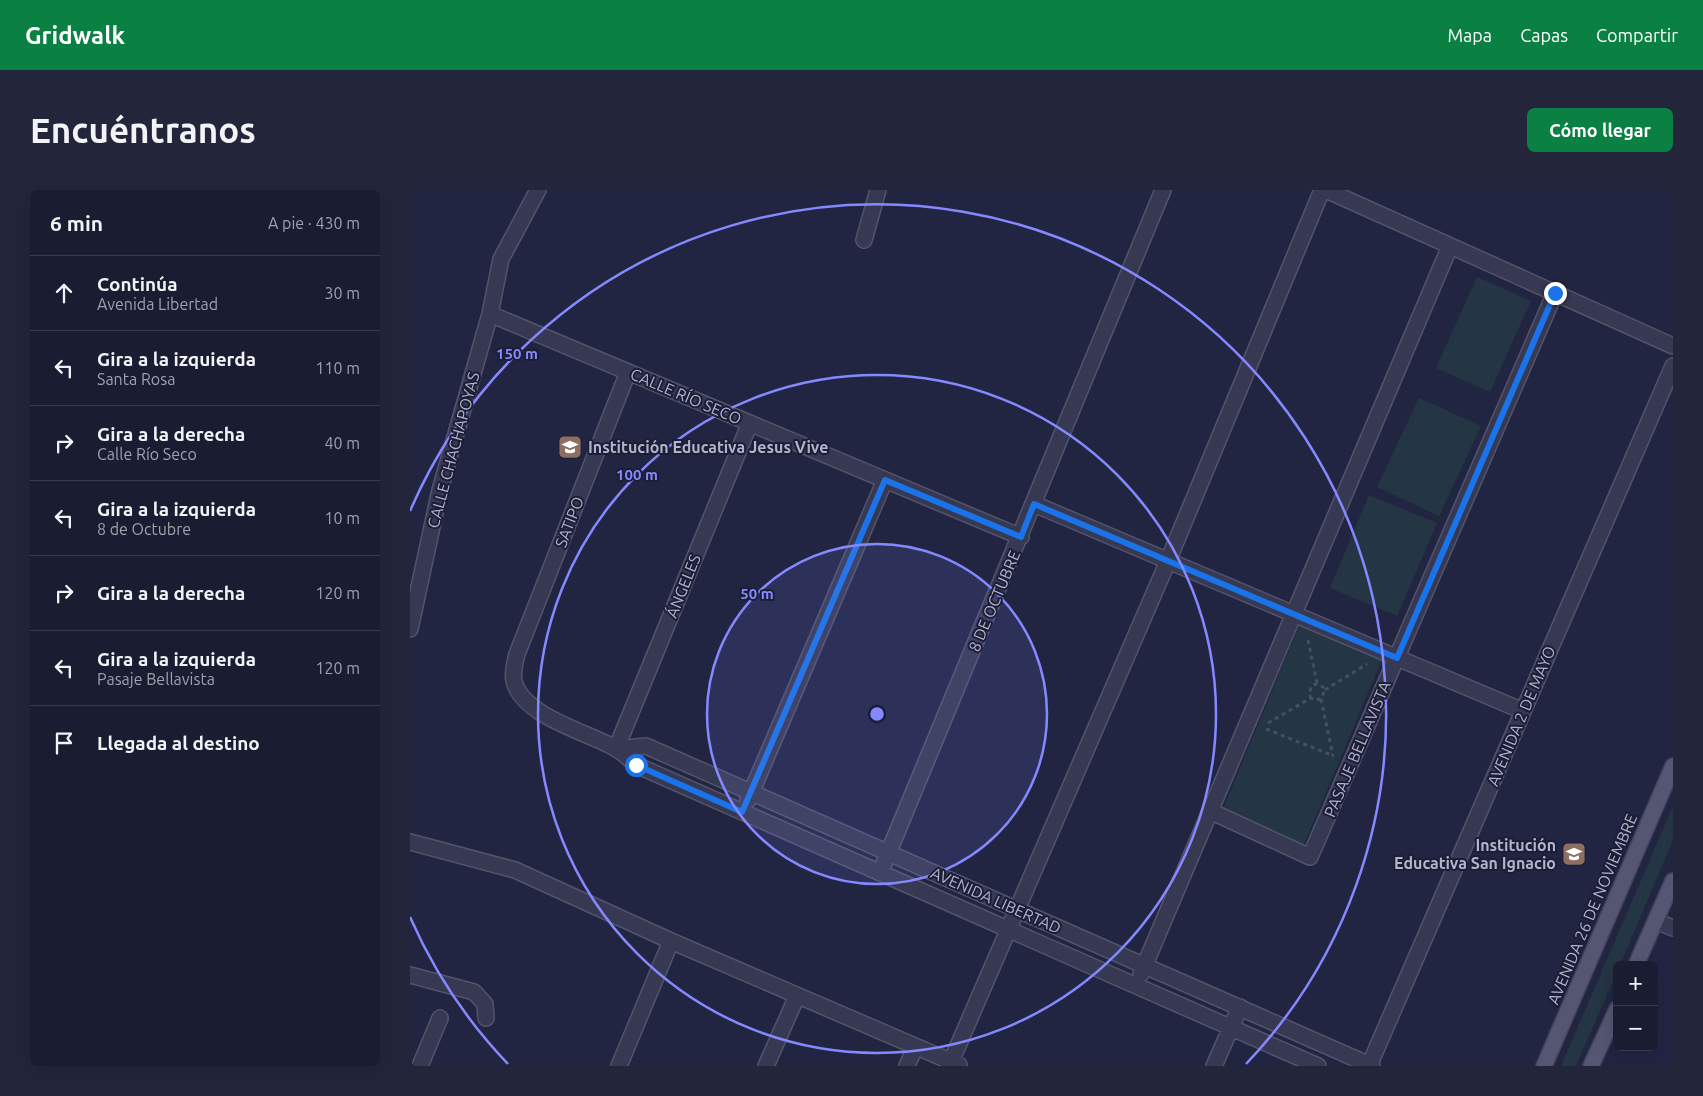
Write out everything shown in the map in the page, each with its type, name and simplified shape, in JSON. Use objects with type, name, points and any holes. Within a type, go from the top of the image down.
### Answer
[{"type":"main road","name":"AVENIDA 26 DE NOVIEMBRE","points":[[1544,1066],[1673,766]]},
{"type":"main road","points":[[1638,961],[1673,881]]},
{"type":"main road","points":[[1591,1066],[1613,1018]]},
{"type":"street","name":"CALLE CHACHAPOYAS","points":[[410,629],[440,490],[490,314],[502,259],[538,190]]},
{"type":"street","points":[[864,240],[878,190]]},
{"type":"street","name":"8 DE OCTUBRE","points":[[880,873],[1021,537],[1163,190]]},
{"type":"street","points":[[410,842],[515,870],[671,941],[955,1064],[1008,930],[1168,561],[1324,190],[1673,346]]},
{"type":"street","points":[[1136,986],[1450,246]]},
{"type":"street","name":"PASAJE BELLAVISTA","points":[[1210,811],[1310,857],[1555,293]]},
{"type":"street","name":"CALLE RÍO SECO","points":[[490,314],[1021,537]]},
{"type":"street","name":"AVENIDA 2 DE MAYO","points":[[1370,1066],[1673,366]]},
{"type":"street","name":"SATIPO","points":[[513,674],[517,654],[628,372]]},
{"type":"street","name":"ÁNGELES","points":[[616,748],[750,423]]},
{"type":"street","points":[[742,812],[885,480]]},
{"type":"street","points":[[1034,504],[1523,711]]},
{"type":"street","name":"AVENIDA LIBERTAD","points":[[513,674],[514,683],[523,699],[539,712],[616,748],[636,765],[1318,1066]]},
{"type":"street","name":"AVENIDA LIBERTAD","points":[[616,748],[646,746],[1370,1066]]},
{"type":"street","points":[[1656,921],[1673,928]]},
{"type":"street","points":[[619,1066],[671,941]]},
{"type":"street","points":[[410,975],[474,992],[485,1004],[486,1018]]},
{"type":"street","points":[[766,1066],[797,996]]},
{"type":"street","points":[[1214,1066],[1240,1007]]},
{"type":"street","points":[[420,1066],[440,1018]]},
{"type":"street","points":[[907,1066],[915,1047]]},
{"type":"path","points":[[1307,636],[1317,683],[1325,690]]},
{"type":"path","points":[[1333,756],[1321,699],[1325,690],[1371,662]]},
{"type":"path","points":[[1311,698],[1309,689],[1317,683]]},
{"type":"path","points":[[1321,699],[1311,698],[1260,727],[1338,758]]},
{"type":"shaded area","points":[[1477,277],[1531,301],[1490,392],[1436,368]]},
{"type":"shaded area","points":[[1419,398],[1481,426],[1439,516],[1377,487]]},
{"type":"shaded area","points":[[1369,495],[1437,523],[1397,616],[1330,588]]},
{"type":"shaded area","points":[[1301,621],[1384,655],[1303,847],[1223,809]]},
{"type":"shaded area","points":[[1673,806],[1673,840],[1622,961],[1613,961],[1613,981],[1576,1066],[1561,1066]]},
{"type":"place","name":"Institución Educativa Jesus Vive","points":[[570,447]]},
{"type":"place","name":"Institución Educativa San Ignacio","points":[[1574,854]]},
{"type":"route","points":[[636,765],[742,812],[885,480],[1021,537],[1034,504],[1397,658],[1555,293]]}]
